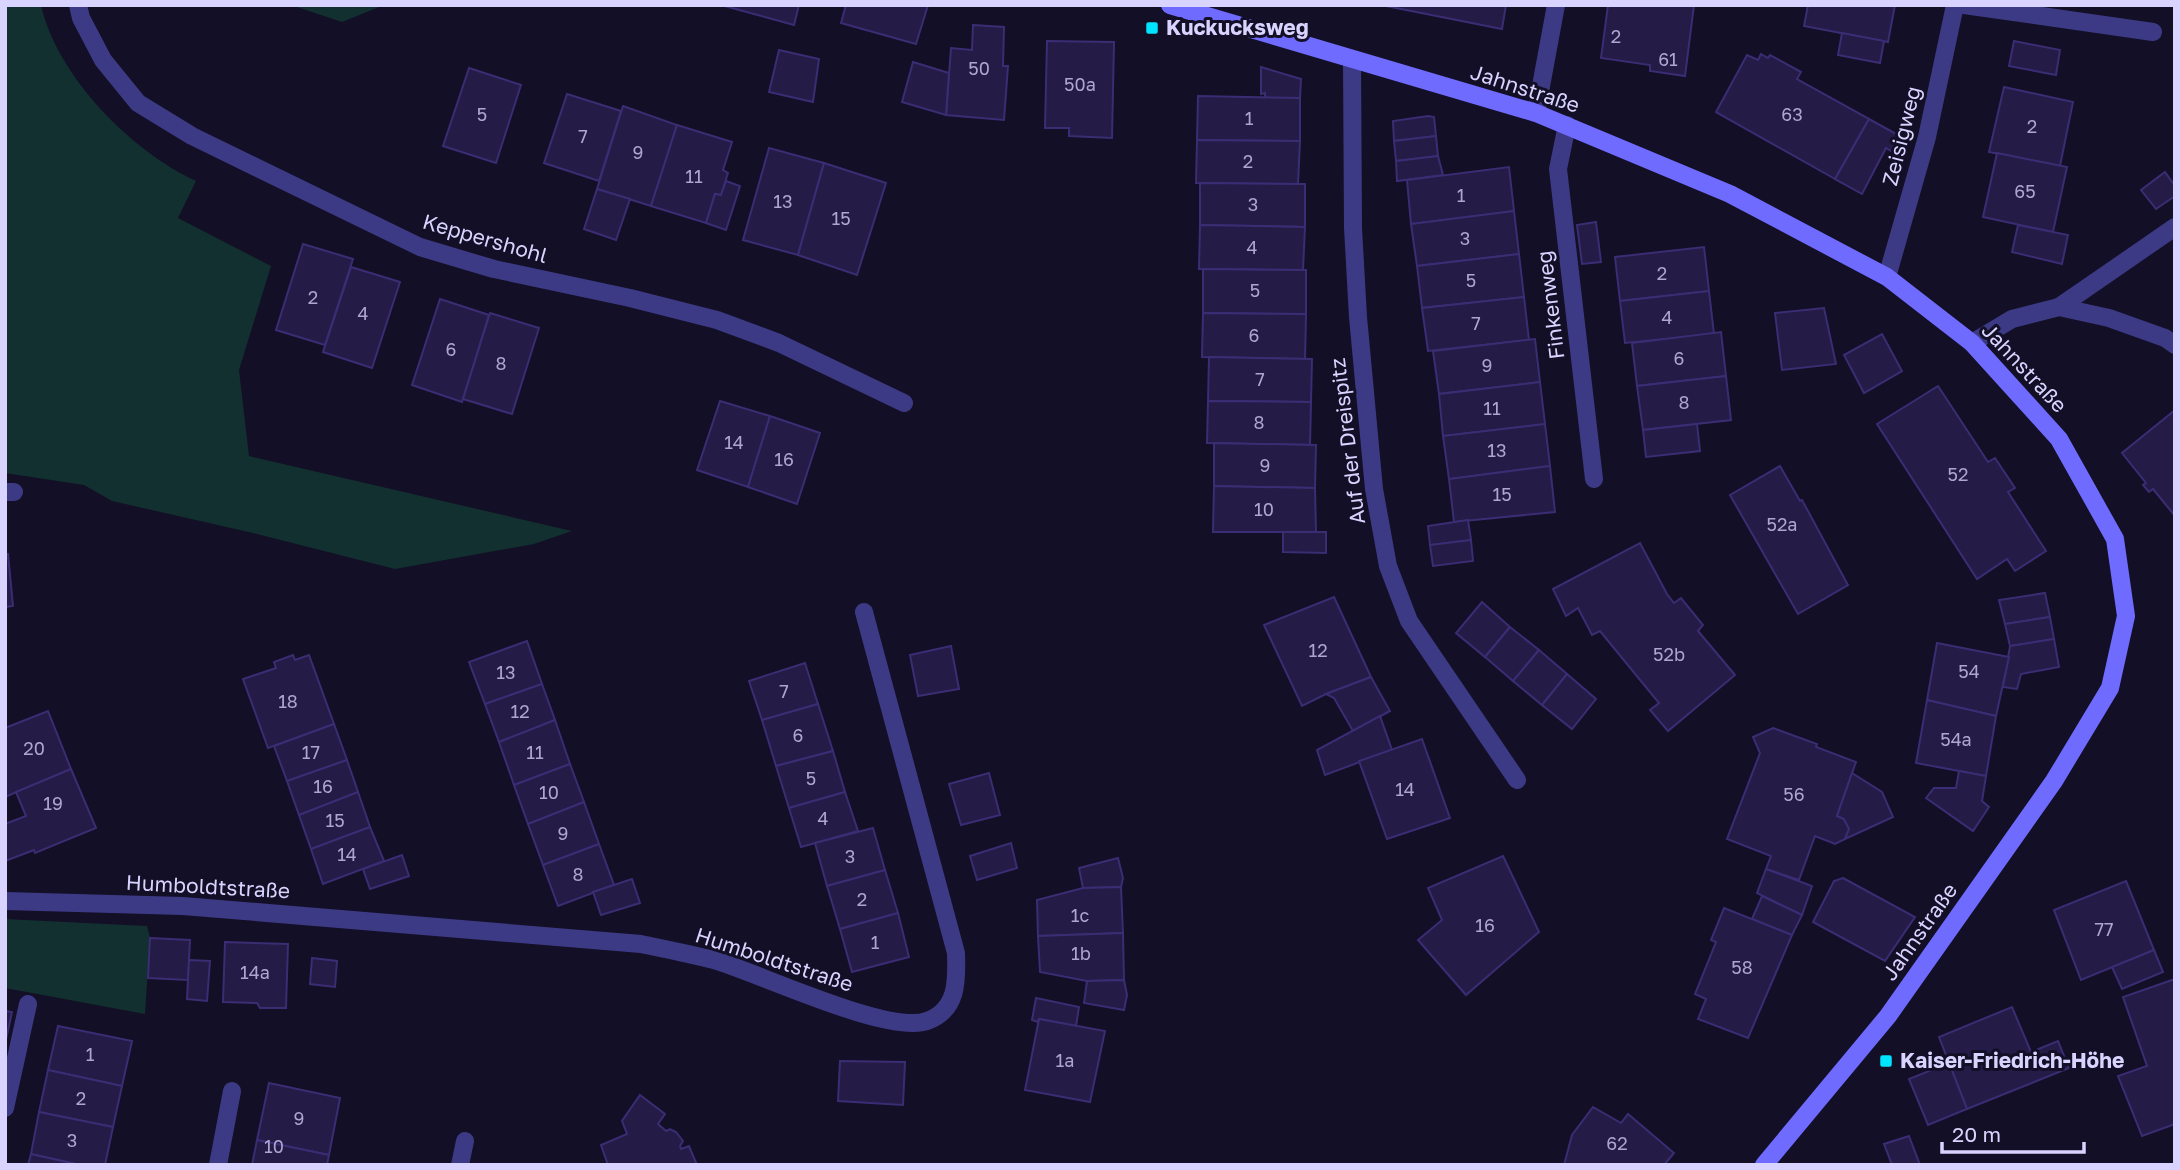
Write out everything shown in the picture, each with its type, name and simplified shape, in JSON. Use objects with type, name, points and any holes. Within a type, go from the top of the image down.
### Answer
[{"type":"street","name":"Keppershohl","points":[[78,5],[81,18],[103,60],[138,103],[192,136],[420,247],[494,269],[717,320],[779,343],[904,403]]},
{"type":"street","name":"Jahnstraße","points":[[1170,5],[1536,113],[1730,194],[1887,277],[1972,343],[2059,439],[2115,539],[2126,616],[2110,688],[2054,780],[1888,1016],[1764,1165]]},
{"type":"street","points":[[1536,113],[1556,5]]},
{"type":"street","name":"Zeisigweg","points":[[1887,277],[1927,137],[1955,5]]},
{"type":"street","points":[[1964,5],[2152,32]]},
{"type":"street","name":"Auf der Dreispitz","points":[[1352,60],[1353,229],[1358,317],[1374,489],[1388,566],[1409,621],[1517,780]]},
{"type":"street","name":"Finkenweg","points":[[1567,125],[1558,169],[1594,479]]},
{"type":"street","points":[[1972,343],[2012,319],[2059,307],[2175,227]]},
{"type":"street","points":[[2059,307],[2109,318],[2165,338],[2175,345]]},
{"type":"street","name":"Humboldtstraße","points":[[5,901],[183,906],[641,944],[715,961],[865,1014],[904,1023],[927,1021],[946,1008],[958,984],[956,953],[864,612]]},
{"type":"street","points":[[5,1108],[28,1004]]},
{"type":"street","points":[[218,1165],[232,1091]]},
{"type":"street","points":[[460,1165],[465,1142]]},
{"type":"green space","points":[[5,5],[41,5],[63,58],[100,108],[147,151],[196,181],[178,218],[271,266],[239,370],[249,456],[572,531],[534,544],[395,569],[112,501],[84,485],[5,473]]},
{"type":"green space","points":[[291,5],[384,5],[342,22]]},
{"type":"green space","points":[[5,919],[147,926],[150,938],[145,1014],[5,988]]},
{"type":"building","points":[[721,5],[799,5],[794,25]]},
{"type":"building","points":[[846,5],[928,5],[916,44],[841,23]]},
{"type":"building","points":[[1381,5],[1506,5],[1502,29]]},
{"type":"building","points":[[1608,5],[1694,5],[1685,76],[1650,71],[1650,65],[1601,58]]},
{"type":"building","points":[[1808,5],[1895,5],[1888,42],[1804,26]]},
{"type":"building","points":[[973,25],[1004,27],[1003,66],[1008,66],[1004,120],[946,115],[951,48],[972,50]]},
{"type":"building","points":[[1842,33],[1884,41],[1880,63],[1838,55]]},
{"type":"building","points":[[1047,41],[1114,42],[1112,138],[1069,136],[1069,128],[1045,128]]},
{"type":"building","points":[[2014,41],[2060,50],[2056,75],[2009,66]]},
{"type":"building","points":[[779,50],[819,59],[813,102],[769,92]]},
{"type":"building","points":[[1761,54],[1768,58],[1770,55],[1801,72],[1797,79],[1869,119],[1835,179],[1716,112],[1747,55],[1758,60]]},
{"type":"building","points":[[913,62],[949,73],[946,115],[902,102]]},
{"type":"building","points":[[1261,67],[1301,79],[1300,98],[1265,98],[1265,93],[1261,94]]},
{"type":"building","points":[[469,68],[521,85],[496,163],[443,146]]},
{"type":"building","points":[[2004,87],[2073,102],[2060,166],[1989,152]]},
{"type":"building","points":[[567,94],[621,111],[599,181],[544,163]]},
{"type":"building","points":[[1198,96],[1300,98],[1300,141],[1197,140]]},
{"type":"building","points":[[623,106],[677,125],[651,206],[597,189]]},
{"type":"building","points":[[1434,117],[1436,136],[1394,141],[1393,121]]},
{"type":"building","points":[[1869,119],[1898,135],[1891,151],[1886,148],[1862,194],[1835,179]]},
{"type":"building","points":[[677,125],[732,142],[723,170],[728,173],[721,195],[715,194],[706,223],[651,206]]},
{"type":"building","points":[[1436,136],[1438,156],[1396,161],[1394,141]]},
{"type":"building","points":[[1197,140],[1300,141],[1298,184],[1196,183]]},
{"type":"building","points":[[769,148],[824,163],[798,255],[743,240]]},
{"type":"building","points":[[1997,153],[2067,167],[2053,232],[1983,217]]},
{"type":"building","points":[[1438,156],[1443,175],[1397,181],[1396,161]]},
{"type":"building","points":[[824,163],[886,183],[857,275],[798,255]]},
{"type":"building","points":[[1509,167],[1514,211],[1411,224],[1407,180]]},
{"type":"building","points":[[2165,172],[2175,186],[2175,196],[2156,209],[2141,190]]},
{"type":"building","points":[[726,181],[740,186],[726,230],[706,223],[715,194],[721,195]]},
{"type":"building","points":[[1200,183],[1305,184],[1305,227],[1200,225]]},
{"type":"building","points":[[597,189],[630,199],[616,240],[584,229]]},
{"type":"building","points":[[1514,211],[1519,254],[1417,266],[1411,224]]},
{"type":"building","points":[[1596,222],[1601,262],[1582,264],[1577,225]]},
{"type":"building","points":[[1200,225],[1305,227],[1303,270],[1199,269]]},
{"type":"building","points":[[2018,225],[2068,235],[2062,264],[2012,252]]},
{"type":"building","points":[[303,244],[353,259],[325,345],[276,330]]},
{"type":"building","points":[[1704,247],[1709,291],[1620,301],[1615,257]]},
{"type":"building","points":[[1519,254],[1524,297],[1422,308],[1417,266]]},
{"type":"building","points":[[351,267],[400,282],[372,368],[323,352]]},
{"type":"building","points":[[1203,269],[1306,270],[1306,314],[1203,313]]},
{"type":"building","points":[[1709,291],[1714,334],[1625,343],[1620,301]]},
{"type":"building","points":[[1524,297],[1529,340],[1428,351],[1422,308]]},
{"type":"building","points":[[440,299],[489,315],[462,402],[412,385]]},
{"type":"building","points":[[1824,308],[1836,364],[1782,370],[1775,313]]},
{"type":"building","points":[[490,313],[539,328],[512,414],[463,399]]},
{"type":"building","points":[[1203,313],[1306,314],[1305,359],[1202,357]]},
{"type":"building","points":[[1721,332],[1726,376],[1637,386],[1632,343]]},
{"type":"building","points":[[1882,334],[1902,371],[1864,393],[1844,355]]},
{"type":"building","points":[[1535,339],[1540,382],[1439,394],[1433,351]]},
{"type":"building","points":[[1209,357],[1312,359],[1311,402],[1208,401]]},
{"type":"building","points":[[1726,376],[1731,420],[1643,430],[1637,386]]},
{"type":"building","points":[[1540,382],[1545,424],[1443,436],[1439,394]]},
{"type":"building","points":[[1938,386],[1988,462],[1995,458],[2015,488],[2008,492],[2046,551],[2015,571],[2007,559],[1977,579],[1877,424]]},
{"type":"building","points":[[720,401],[770,416],[748,487],[697,470]]},
{"type":"building","points":[[1208,401],[1311,402],[1310,445],[1207,443]]},
{"type":"building","points":[[2175,410],[2175,516],[2153,489],[2149,492],[2143,485],[2146,483],[2122,453]]},
{"type":"building","points":[[770,416],[820,433],[797,504],[748,487]]},
{"type":"building","points":[[1545,424],[1550,466],[1449,479],[1443,436]]},
{"type":"building","points":[[1697,424],[1700,451],[1646,457],[1643,430]]},
{"type":"building","points":[[1214,443],[1316,445],[1315,488],[1214,486]]},
{"type":"building","points":[[1550,466],[1555,512],[1454,522],[1449,479]]},
{"type":"building","points":[[1780,466],[1800,501],[1802,500],[1848,585],[1798,614],[1730,495]]},
{"type":"building","points":[[1214,486],[1315,488],[1316,532],[1213,532]]},
{"type":"building","points":[[1468,520],[1471,540],[1430,545],[1428,526]]},
{"type":"building","points":[[1283,532],[1326,532],[1326,553],[1283,552]]},
{"type":"building","points":[[1471,540],[1473,561],[1433,566],[1430,545]]},
{"type":"building","points":[[1640,543],[1667,594],[1674,603],[1681,598],[1703,625],[1698,631],[1735,675],[1668,731],[1650,710],[1659,703],[1600,631],[1592,635],[1578,608],[1566,616],[1553,589]]},
{"type":"building","points":[[5,554],[8,554],[13,606],[5,607]]},
{"type":"building","points":[[2045,593],[2050,617],[2005,624],[1999,600]]},
{"type":"building","points":[[1334,597],[1371,677],[1302,706],[1264,625]]},
{"type":"building","points":[[1482,602],[1510,627],[1485,657],[1456,633]]},
{"type":"building","points":[[2050,617],[2054,639],[2010,646],[2005,624]]},
{"type":"building","points":[[1510,627],[1539,650],[1513,681],[1485,657]]},
{"type":"building","points":[[2054,639],[2059,667],[2021,674],[2017,689],[2003,687],[2010,646]]},
{"type":"building","points":[[527,641],[542,684],[485,704],[469,662]]},
{"type":"building","points":[[1937,643],[2009,657],[1996,716],[1927,700]]},
{"type":"building","points":[[951,646],[959,689],[918,696],[910,655]]},
{"type":"building","points":[[1539,650],[1567,674],[1542,705],[1513,681]]},
{"type":"building","points":[[293,655],[295,660],[309,655],[334,724],[268,748],[243,679],[276,668],[274,662]]},
{"type":"building","points":[[805,663],[818,704],[762,720],[749,681]]},
{"type":"building","points":[[1567,674],[1596,699],[1572,729],[1542,705]]},
{"type":"building","points":[[1371,677],[1390,711],[1353,731],[1334,698],[1326,694]]},
{"type":"building","points":[[542,684],[555,720],[499,742],[485,704]]},
{"type":"building","points":[[1927,700],[1996,716],[1986,776],[1916,763]]},
{"type":"building","points":[[818,704],[833,751],[776,766],[762,720]]},
{"type":"building","points":[[48,711],[71,769],[5,797],[5,728]]},
{"type":"building","points":[[1380,716],[1392,750],[1325,775],[1317,750]]},
{"type":"building","points":[[555,720],[570,764],[514,785],[499,742]]},
{"type":"building","points":[[334,724],[347,760],[287,781],[274,746]]},
{"type":"building","points":[[1773,728],[1856,762],[1837,816],[1844,819],[1849,829],[1845,839],[1835,844],[1815,836],[1799,880],[1766,869],[1771,856],[1727,839],[1760,753],[1753,737]]},
{"type":"building","points":[[1422,739],[1450,818],[1387,839],[1359,761]]},
{"type":"building","points":[[833,751],[845,792],[789,808],[776,766]]},
{"type":"building","points":[[347,760],[358,792],[299,815],[287,781]]},
{"type":"building","points":[[570,764],[584,802],[528,824],[514,785]]},
{"type":"building","points":[[71,769],[96,828],[35,853],[34,850],[5,861],[5,824],[26,816],[16,792]]},
{"type":"building","points":[[1959,771],[1986,776],[1982,801],[1989,807],[1973,831],[1926,798],[1934,788],[1956,788]]},
{"type":"building","points":[[989,773],[1000,815],[961,825],[949,784]]},
{"type":"building","points":[[1852,773],[1882,792],[1893,817],[1845,839],[1849,829],[1844,819],[1837,816]]},
{"type":"building","points":[[358,792],[370,827],[311,849],[299,815]]},
{"type":"building","points":[[845,792],[858,831],[801,847],[789,808]]},
{"type":"building","points":[[584,802],[599,844],[543,865],[528,824]]},
{"type":"building","points":[[370,827],[384,861],[323,884],[311,849]]},
{"type":"building","points":[[873,828],[885,870],[827,886],[815,843]]},
{"type":"building","points":[[1011,843],[1017,868],[977,880],[970,856]]},
{"type":"building","points":[[599,844],[614,885],[558,906],[543,865]]},
{"type":"building","points":[[402,855],[409,876],[370,889],[363,869]]},
{"type":"building","points":[[1503,856],[1539,932],[1466,995],[1418,940],[1442,920],[1428,888]]},
{"type":"building","points":[[1118,858],[1123,878],[1121,887],[1083,888],[1079,868]]},
{"type":"building","points":[[1766,869],[1812,886],[1802,915],[1757,893]]},
{"type":"building","points":[[885,870],[898,913],[840,929],[827,886]]},
{"type":"building","points":[[1843,878],[1915,917],[1885,961],[1813,922],[1834,881]]},
{"type":"building","points":[[632,879],[640,903],[601,915],[593,892]]},
{"type":"building","points":[[2126,881],[2154,950],[2081,980],[2054,910]]},
{"type":"building","points":[[1121,887],[1123,933],[1038,936],[1037,900],[1083,888]]},
{"type":"building","points":[[1762,896],[1802,915],[1792,935],[1752,919]]},
{"type":"building","points":[[1724,908],[1792,935],[1748,1038],[1698,1019],[1706,999],[1695,994],[1716,942],[1711,940]]},
{"type":"building","points":[[898,913],[909,957],[852,972],[840,929]]},
{"type":"building","points":[[1123,933],[1124,980],[1087,981],[1040,972],[1038,936]]},
{"type":"building","points":[[150,938],[190,940],[188,980],[148,978]]},
{"type":"building","points":[[225,942],[288,944],[286,1008],[260,1008],[257,1003],[223,1002]]},
{"type":"building","points":[[2154,950],[2163,972],[2122,989],[2112,967]]},
{"type":"building","points":[[312,958],[337,961],[335,987],[310,984]]},
{"type":"building","points":[[189,960],[210,961],[207,1001],[187,999]]},
{"type":"building","points":[[2175,979],[2175,1124],[2142,1136],[2118,1076],[2147,1066],[2123,997]]},
{"type":"building","points":[[1124,980],[1127,995],[1124,1010],[1084,1003],[1087,981]]},
{"type":"building","points":[[1036,998],[1079,1007],[1076,1026],[1032,1020]]},
{"type":"building","points":[[2012,1007],[2031,1052],[2058,1041],[2069,1068],[1967,1109],[1939,1037]]},
{"type":"building","points":[[5,1011],[12,1012],[5,1044]]},
{"type":"building","points":[[1039,1019],[1105,1031],[1090,1102],[1025,1090]]},
{"type":"building","points":[[58,1026],[132,1041],[122,1086],[48,1070]]},
{"type":"building","points":[[840,1061],[905,1062],[903,1105],[838,1101]]},
{"type":"building","points":[[1949,1063],[1967,1109],[1928,1125],[1909,1079]]},
{"type":"building","points":[[48,1070],[122,1086],[113,1127],[39,1112]]},
{"type":"building","points":[[269,1083],[340,1098],[329,1155],[257,1140]]},
{"type":"building","points":[[640,1095],[665,1114],[658,1124],[666,1131],[670,1129],[676,1132],[683,1141],[681,1149],[689,1146],[697,1165],[608,1165],[601,1145],[627,1134],[622,1121]]},
{"type":"building","points":[[1593,1107],[1621,1123],[1628,1114],[1674,1153],[1664,1165],[1564,1165],[1572,1135]]},
{"type":"building","points":[[39,1112],[113,1127],[105,1165],[80,1165],[31,1154]]},
{"type":"building","points":[[1909,1136],[1920,1165],[1892,1165],[1884,1144]]},
{"type":"building","points":[[257,1140],[329,1155],[327,1165],[252,1165]]},
{"type":"building","points":[[31,1154],[80,1165],[28,1165]]},
{"type":"place","name":"Kuckucksweg","points":[[1152,28]]},
{"type":"place","name":"Kaiser-Friedrich-Höhe","points":[[1886,1061]]}]
